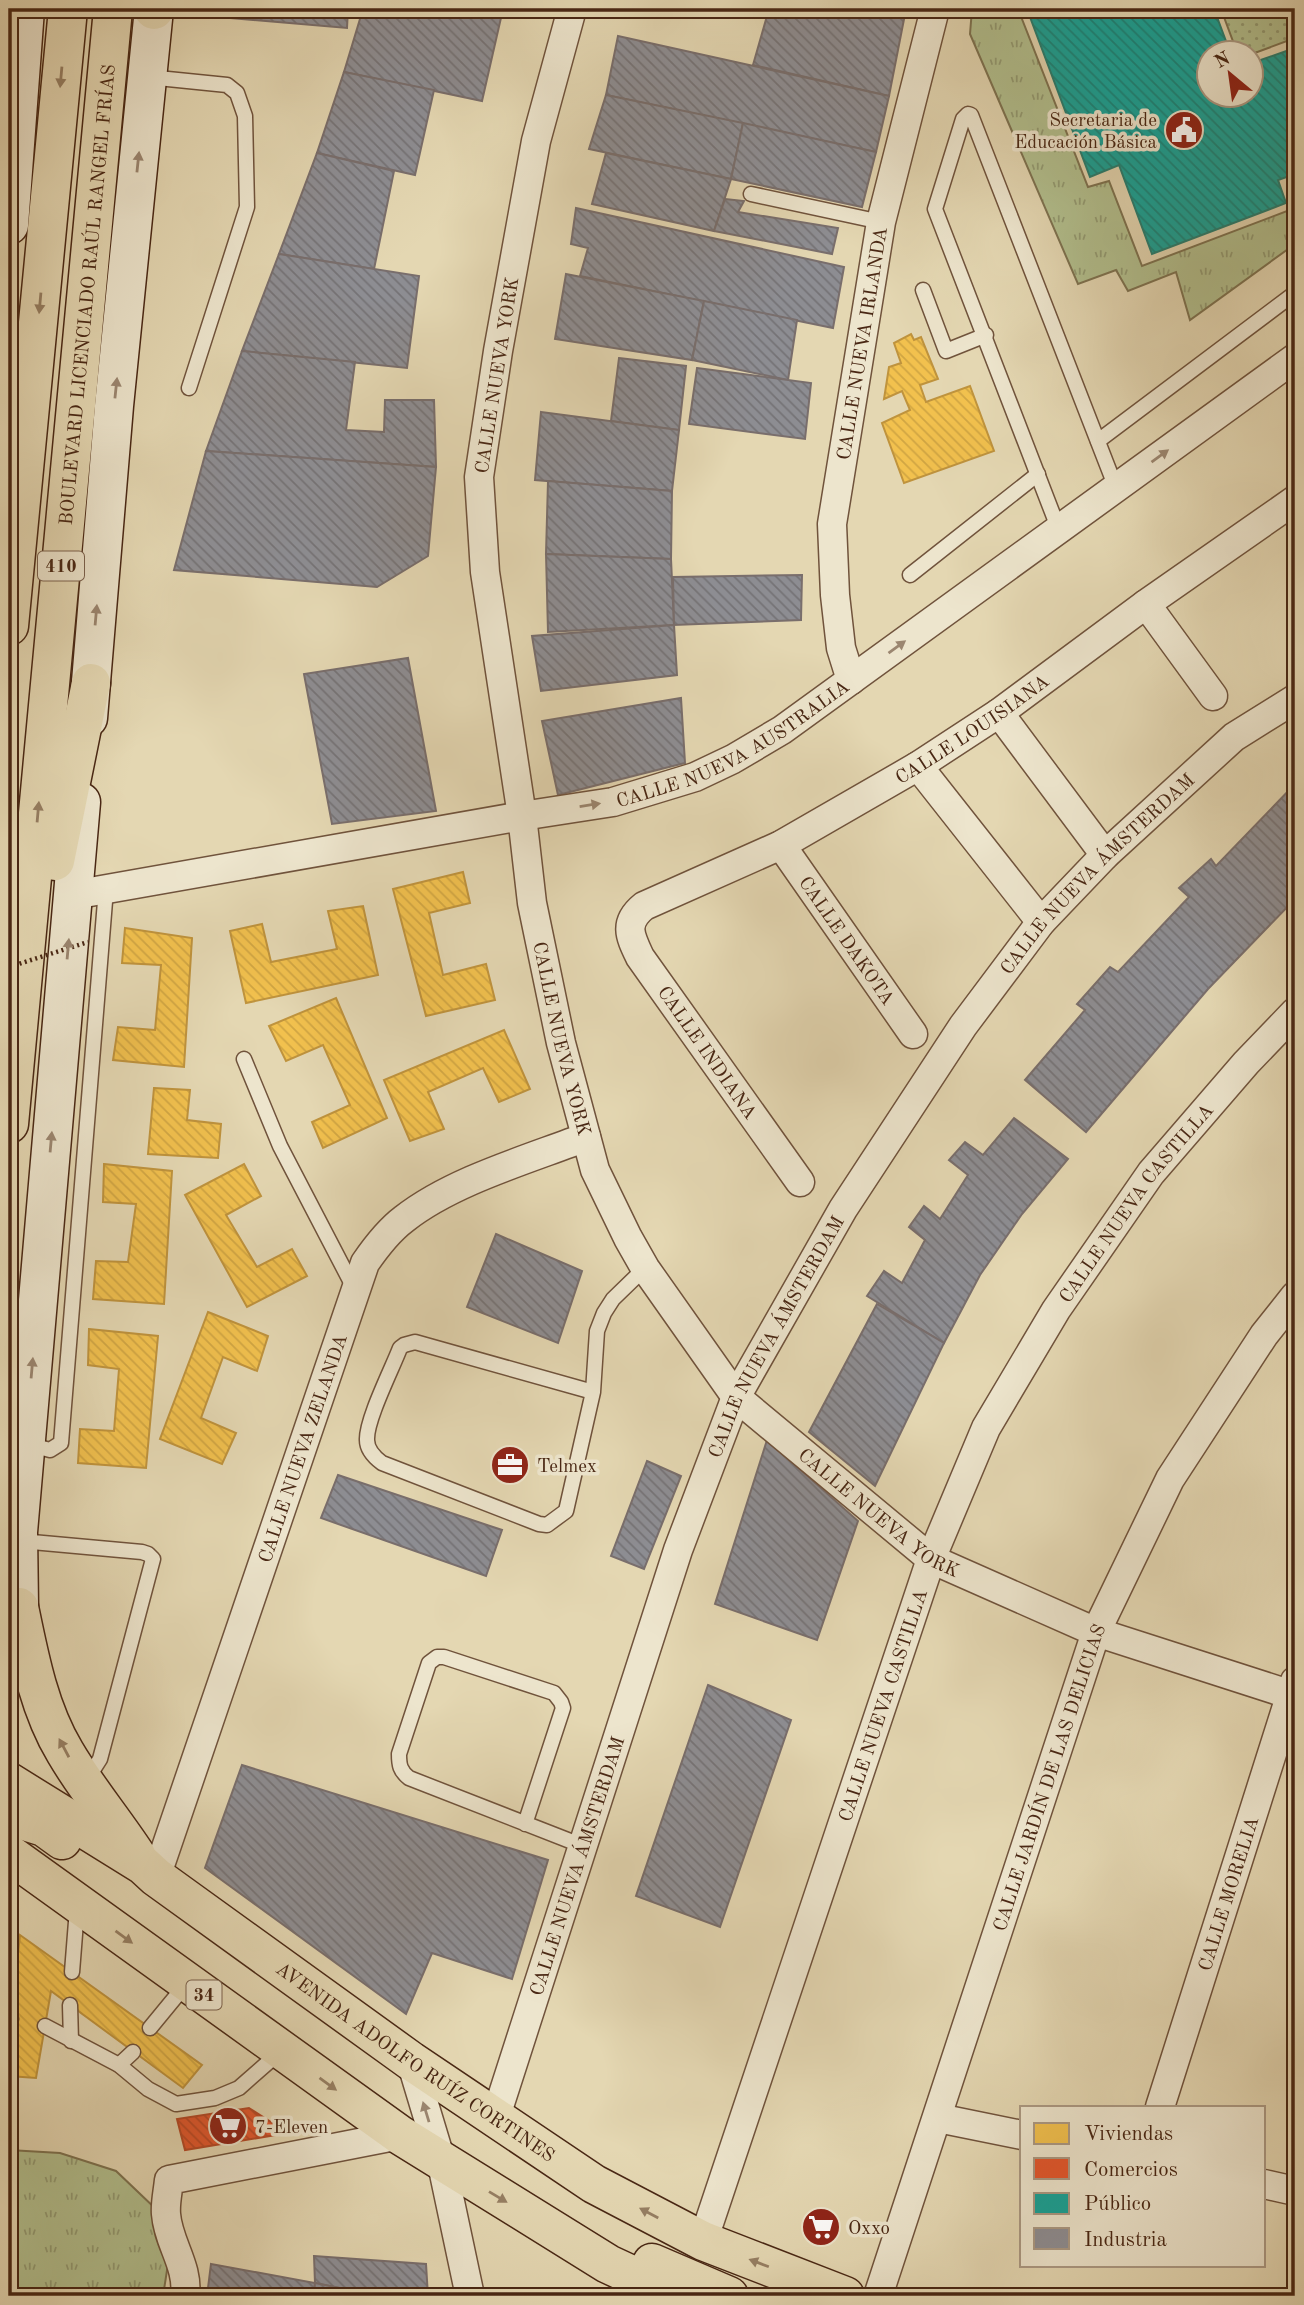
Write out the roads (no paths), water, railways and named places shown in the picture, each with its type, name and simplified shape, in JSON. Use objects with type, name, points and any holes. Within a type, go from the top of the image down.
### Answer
[{"type":"main road","points":[[9,225],[25,9]]},
{"type":"main road","name":"410","points":[[9,626],[68,9]]},
{"type":"main road","name":"BOULEVARD LICENCIADO RAÚL RANGEL FRÍAS","points":[[9,1124],[113,9]]},
{"type":"main road","points":[[150,1871],[64,1750],[45,1708],[14,1615],[26,1443],[89,892],[91,683],[114,406],[154,9]]},
{"type":"main road","points":[[15,1062],[91,683]]},
{"type":"main road","name":"AVENIDA ADOLFO RUÍZ CORTINES","points":[[9,1782],[150,1871],[411,2061],[594,2184],[703,2241],[845,2296]]},
{"type":"main road","points":[[9,1816],[44,1827],[239,1967],[337,2008]]},
{"type":"main road","name":"34","points":[[15,1864],[78,1904],[442,2164],[608,2264],[677,2296]]},
{"type":"main road","points":[[553,2231],[622,2251],[729,2296]]},
{"type":"street","name":"CALLE NUEVA YORK","points":[[572,9],[536,141],[498,351],[479,477],[485,572],[522,816],[532,903],[561,1043],[595,1170],[645,1268],[736,1397],[931,1559],[1096,1632],[1293,1690]]},
{"type":"street","name":"CALLE NUEVA IRLANDA","points":[[851,680],[842,648],[836,608],[832,524],[880,222],[935,9]]},
{"type":"street","name":"CALLE NUEVA AUSTRALIA","points":[[89,892],[613,802],[695,777],[733,759],[782,730],[1295,358]]},
{"type":"street","name":"CALLE LOUISIANA","points":[[632,918],[644,906],[780,845],[918,766],[999,713],[1146,604],[1294,504]]},
{"type":"street","points":[[1146,604],[1213,696]]},
{"type":"street","name":"CALLE NUEVA ÁMSTERDAM","points":[[495,2119],[678,1550],[736,1397],[843,1209],[963,1026],[1041,922],[1105,855],[1234,737],[1290,711]]},
{"type":"street","points":[[999,713],[1105,855]]},
{"type":"street","points":[[918,766],[1041,922]]},
{"type":"street","name":"CALLE DAKOTA","points":[[780,845],[914,1034]]},
{"type":"street","name":"CALLE INDIANA","points":[[632,918],[632,939],[640,957],[800,1182]]},
{"type":"street","name":"CALLE NUEVA CASTILLA","points":[[703,2241],[931,1559],[986,1428],[1056,1310],[1152,1173],[1246,1063],[1295,1012]]},
{"type":"street","name":"CALLE NUEVA ZELANDA","points":[[150,1871],[365,1264],[383,1239],[403,1219],[443,1193],[586,1137]]},
{"type":"street","name":"CALLE JARDÍN DE LAS DELICIAS","points":[[877,2296],[938,2118],[1096,1632],[1170,1479],[1264,1335],[1295,1296]]},
{"type":"street","name":"CALLE MORELIA","points":[[1160,2106],[1293,1690]]},
{"type":"street","points":[[411,2061],[442,2164],[470,2296]]},
{"type":"street","points":[[938,2118],[1020,2135]]},
{"type":"street","points":[[185,2296],[187,2284],[166,2213],[169,2180],[400,2136]]},
{"type":"street","points":[[1266,2184],[1295,2191]]},
{"type":"lane","points":[[147,76],[227,85],[237,93],[245,116],[247,207],[189,388]]},
{"type":"lane","points":[[1059,530],[935,206],[963,120],[970,114],[1116,488]]},
{"type":"lane","points":[[751,194],[880,222]]},
{"type":"lane","points":[[923,290],[946,351],[986,335]]},
{"type":"lane","points":[[1098,441],[1295,293]]},
{"type":"lane","points":[[910,575],[1038,474]]},
{"type":"lane","points":[[244,1059],[280,1146],[356,1291]]},
{"type":"lane","points":[[593,1392],[415,1342],[408,1343],[400,1348],[372,1418],[367,1437],[369,1448],[374,1457],[382,1463],[547,1525],[566,1511],[593,1392],[597,1331],[613,1299],[645,1268]]},
{"type":"lane","points":[[18,1541],[142,1552],[153,1559],[100,1759],[85,1782]]},
{"type":"lane","points":[[525,1824],[562,1708],[561,1702],[554,1693],[443,1657],[433,1660],[429,1663],[399,1754],[399,1765],[403,1773],[409,1779],[525,1824],[583,1846]]},
{"type":"lane","points":[[72,1972],[78,1904]]},
{"type":"lane","points":[[150,2028],[187,1983]]},
{"type":"lane","points":[[70,2006],[71,2041]]},
{"type":"lane","points":[[45,2026],[119,2065],[148,2089],[176,2104],[206,2100],[239,2088],[282,2050]]},
{"type":"lane","points":[[119,2065],[133,2052]]},
{"type":"place","name":"Secretaria de Educación Básica","points":[[1184,130]]},
{"type":"place","name":"Telmex","points":[[510,1465]]},
{"type":"place","name":"7-Eleven","points":[[228,2126]]},
{"type":"place","name":"Oxxo","points":[[821,2227]]}]
